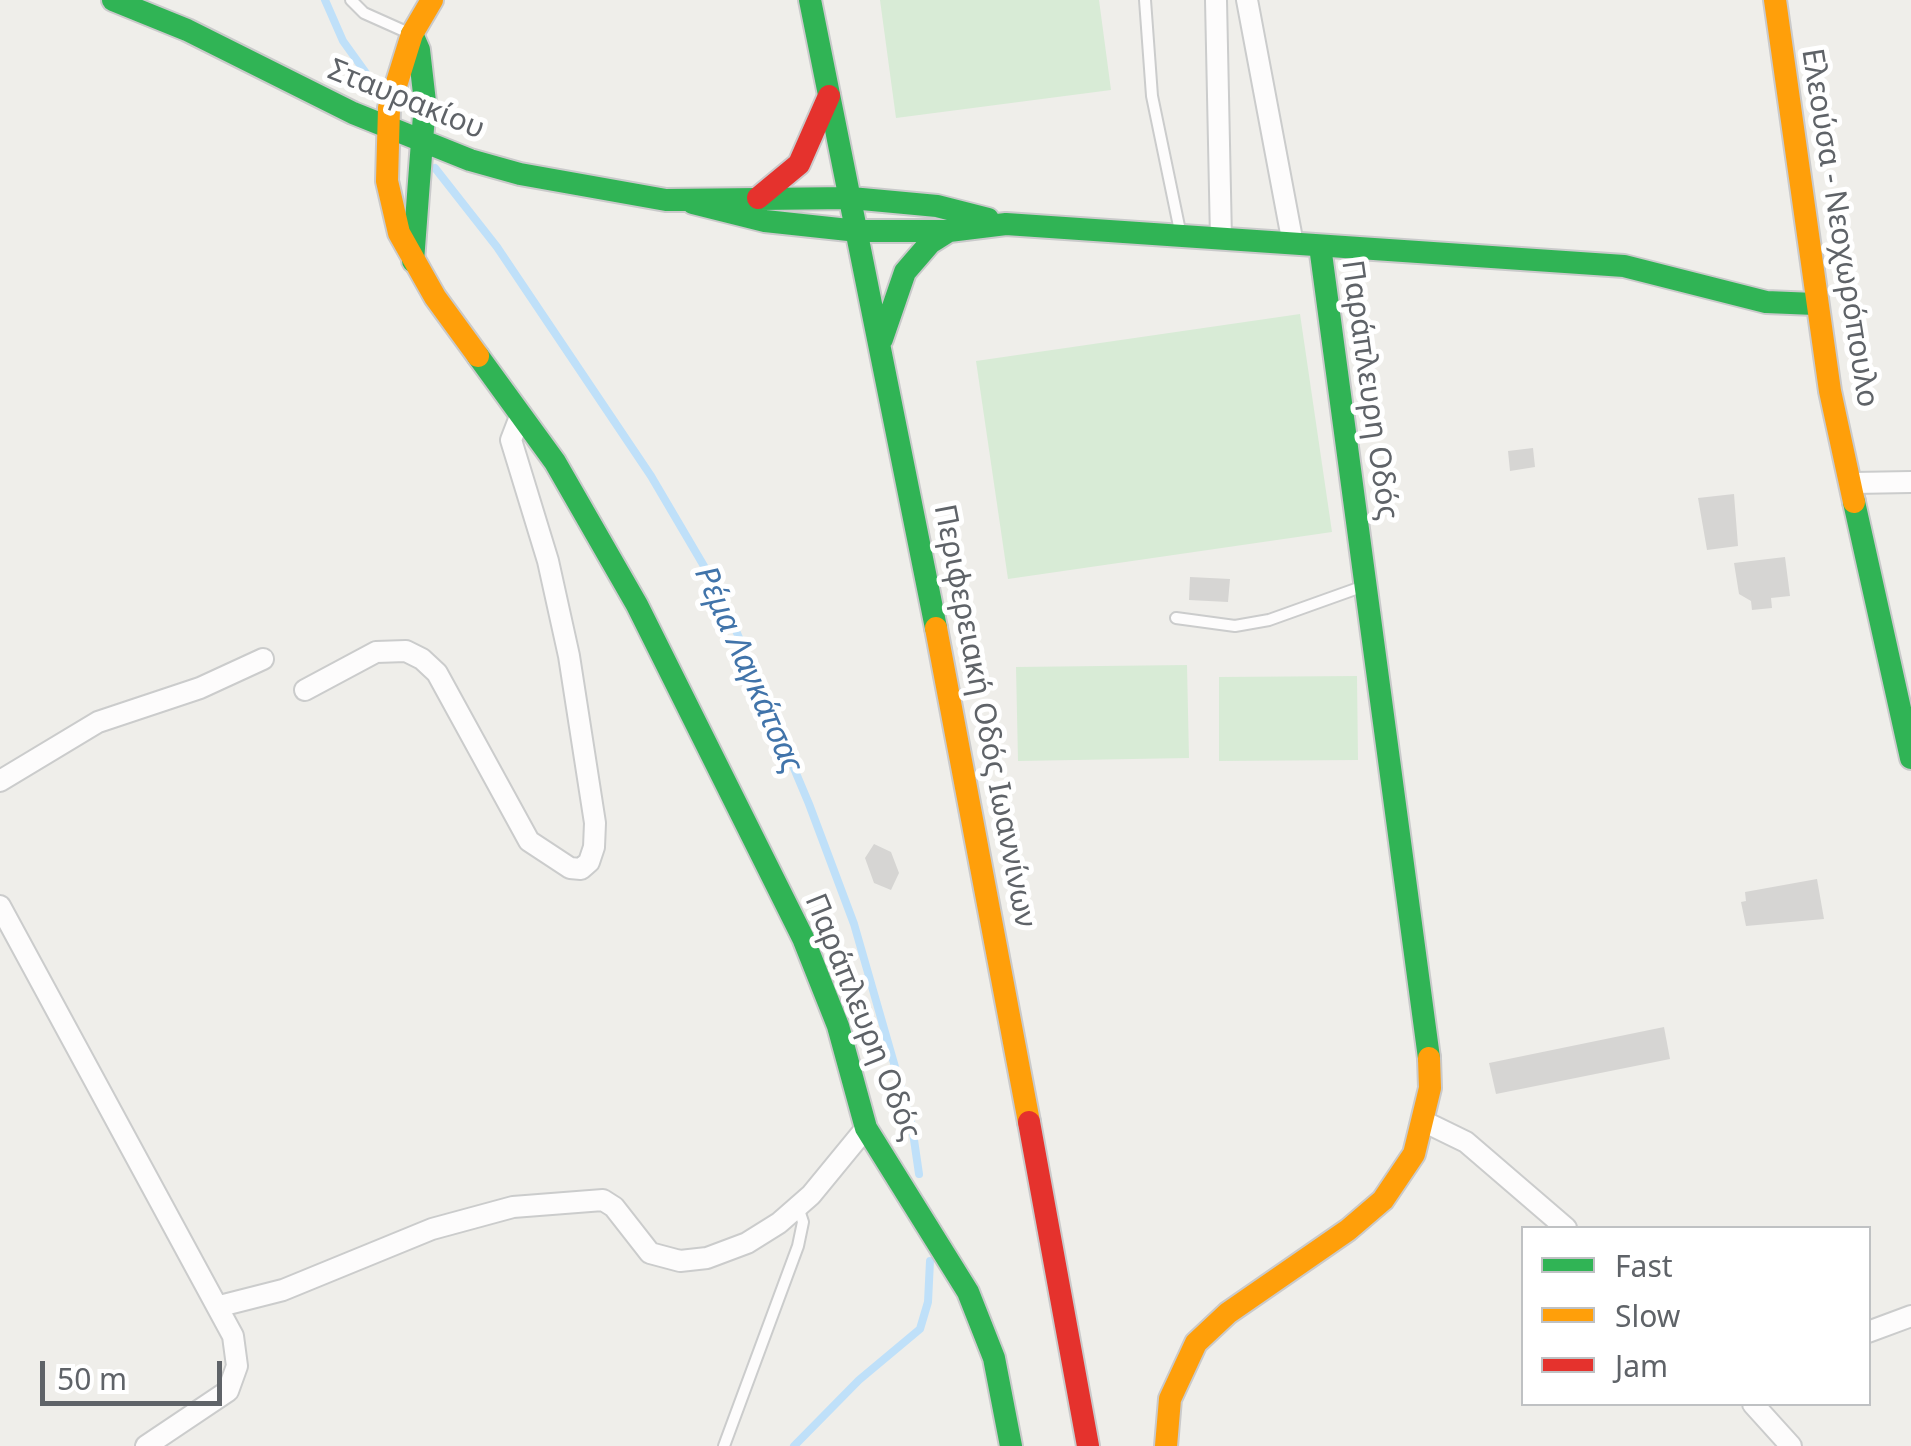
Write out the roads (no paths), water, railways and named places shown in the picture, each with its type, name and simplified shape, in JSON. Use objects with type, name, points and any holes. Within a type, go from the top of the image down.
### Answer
[{"type":"main road","name":"Σταυρακίου","points":[[113,0],[187,30],[424,142],[554,182],[693,202]]},
{"type":"main road","name":"Παράπλευρη Οδός","points":[[432,0],[412,34],[392,88],[386,127],[390,203],[413,261],[522,414],[609,552],[803,938],[838,1026],[866,1128],[968,1292],[994,1358],[1011,1446]]},
{"type":"main road","name":"Περιφερειακή Οδός Ιωαννίνων","points":[[810,0],[881,342],[1088,1446]]},
{"type":"main road","name":"Ελεούσα - Νεοχωρόπουλο","points":[[1775,0],[1815,304],[1911,758]]},
{"type":"main road","points":[[412,34],[424,81],[424,142],[413,261]]},
{"type":"main road","points":[[758,198],[799,164],[828,96]]},
{"type":"main road","points":[[693,202],[850,198],[936,206],[1006,224],[1624,266],[1766,302],[1815,304]]},
{"type":"main road","points":[[693,202],[766,221],[858,231],[949,231],[1006,224]]},
{"type":"main road","points":[[881,342],[905,272],[930,243],[949,231]]},
{"type":"main road","name":"Παράπλευρη Οδός","points":[[1166,1446],[1170,1399],[1196,1343],[1239,1305],[1348,1230],[1384,1200],[1406,1170],[1424,1122],[1430,1088],[1428,1035],[1320,246]]},
{"type":"street","points":[[1216,0],[1221,239]]},
{"type":"street","points":[[1247,0],[1248,26],[1292,244]]},
{"type":"street","points":[[306,690],[376,652],[406,651],[422,658],[437,673],[529,840],[548,858],[570,868],[581,868],[588,862],[594,847],[594,823],[569,656],[548,561],[511,440],[522,414]]},
{"type":"street","points":[[1854,483],[1911,482]]},
{"type":"street","points":[[0,781],[98,722],[200,688],[264,658]]},
{"type":"street","points":[[0,906],[220,1306],[236,1345],[232,1385],[215,1404],[146,1446]]},
{"type":"street","points":[[1424,1122],[1466,1142],[1564,1226]]},
{"type":"street","points":[[220,1306],[283,1290],[447,1224],[512,1206],[603,1200],[619,1212],[645,1249],[680,1260],[706,1258],[736,1248],[798,1207],[866,1128]]},
{"type":"street","points":[[1871,1331],[1911,1316]]},
{"type":"street","points":[[1756,1406],[1791,1446]]},
{"type":"lane","points":[[350,0],[364,14],[412,34]]},
{"type":"lane","points":[[1145,0],[1152,96],[1181,236]]},
{"type":"lane","points":[[1176,618],[1235,626],[1269,620],[1365,586]]},
{"type":"lane","points":[[724,1446],[798,1246],[803,1222],[798,1207]]},
{"type":"waterway","name":"Ρέμα Λαγκάτσας","points":[[325,0],[343,41],[366,73]]},
{"type":"waterway","name":"Ρέμα Λαγκάτσας","points":[[435,168],[497,247],[651,476],[721,595],[809,804],[854,924],[912,1126],[919,1174]]},
{"type":"waterway","name":"Ρέμα Λαγκάτσας","points":[[794,1446],[859,1380],[920,1329],[928,1302],[930,1261]]}]
